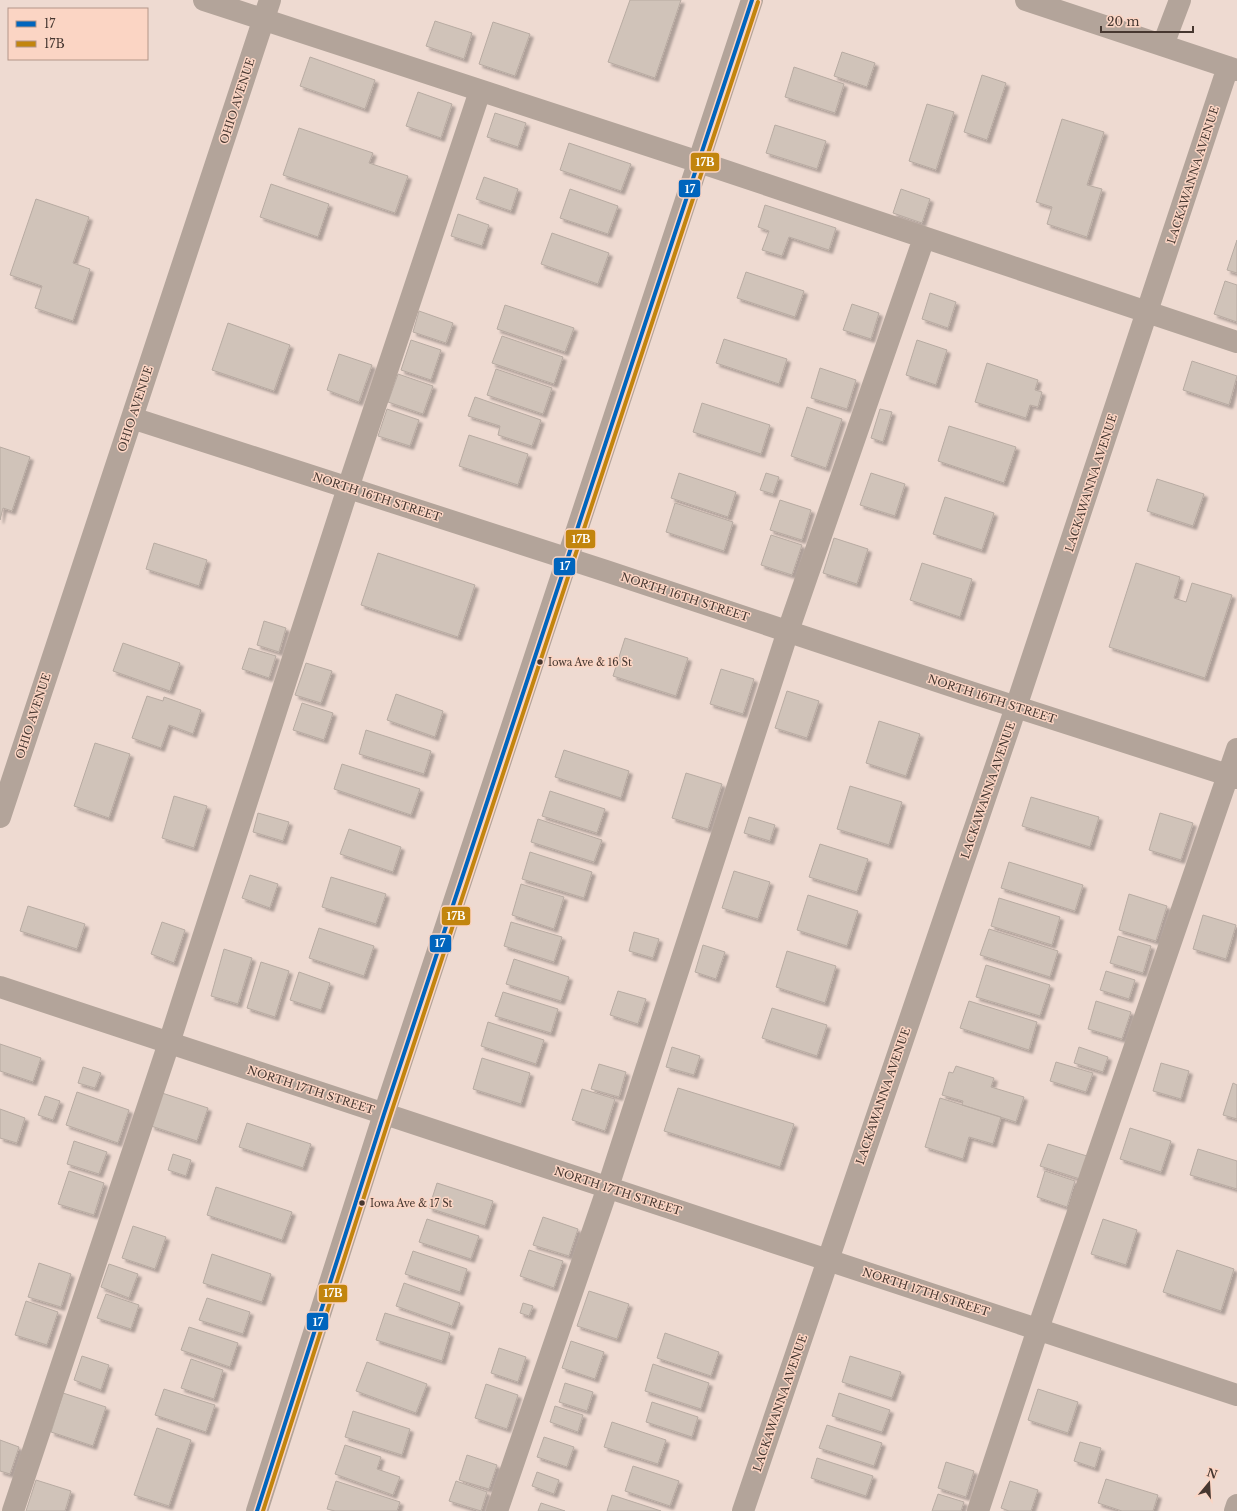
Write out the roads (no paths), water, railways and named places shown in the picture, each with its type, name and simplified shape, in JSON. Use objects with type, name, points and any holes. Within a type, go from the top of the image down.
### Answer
[{"type":"street","points":[[204,0],[267,10],[480,90],[1237,342]]},
{"type":"street","points":[[257,1511],[384,1114],[752,0]]},
{"type":"street","points":[[1026,0],[1233,68]]},
{"type":"street","points":[[1163,45],[1180,0]]},
{"type":"street","name":"OHIO AVENUE","points":[[0,817],[267,10]]},
{"type":"street","name":"LACKAWANNA AVENUE","points":[[744,1511],[1016,707],[1147,312],[1233,68]]},
{"type":"street","points":[[14,1511],[169,1043],[348,488],[480,90]]},
{"type":"street","points":[[497,1511],[608,1187],[788,631],[924,238]]},
{"type":"street","name":"NORTH 16TH STREET","points":[[132,418],[568,559],[1232,777]]},
{"type":"street","points":[[978,1511],[1038,1329],[1232,777],[1237,748]]},
{"type":"street","name":"NORTH 17TH STREET","points":[[0,987],[1237,1395]]},
{"type":"street","points":[[1235,1511],[1237,1505]]},
{"type":"place","name":"Iowa Ave & 16 St","points":[[540,662]]},
{"type":"place","name":"Iowa Ave & 17 St","points":[[362,1203]]}]
